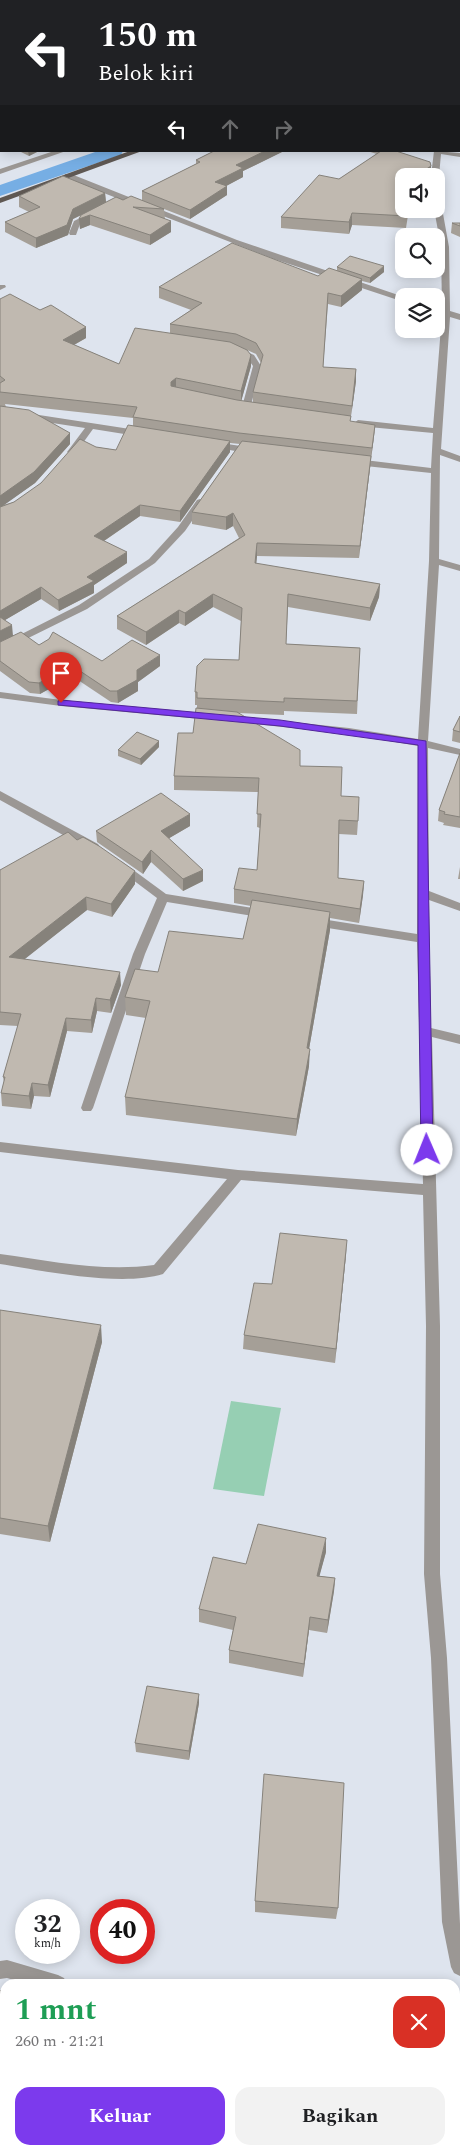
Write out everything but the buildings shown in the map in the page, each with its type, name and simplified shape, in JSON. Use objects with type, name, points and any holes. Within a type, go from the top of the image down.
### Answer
[{"type":"main road","points":[[0,201],[135,152]]},
{"type":"street","points":[[0,172],[59,152]]},
{"type":"street","points":[[436,168],[439,152]]},
{"type":"street","points":[[444,152],[460,155]]},
{"type":"street","points":[[68,176],[120,201],[395,297]]},
{"type":"street","points":[[73,233],[78,223],[100,211]]},
{"type":"street","points":[[440,218],[445,247],[446,313],[436,450],[434,561],[423,743],[423,939],[433,1326],[432,1574],[451,1922],[460,1967]]},
{"type":"street","points":[[446,313],[460,317]]},
{"type":"street","points":[[224,348],[233,349],[251,357],[257,366],[242,406],[265,410]]},
{"type":"street","points":[[0,412],[156,436]]},
{"type":"street","points":[[348,422],[437,432]]},
{"type":"street","points":[[69,457],[91,426]]},
{"type":"street","points":[[202,443],[236,453],[269,453]]},
{"type":"street","points":[[436,450],[460,458]]},
{"type":"street","points":[[347,461],[435,471]]},
{"type":"street","points":[[0,649],[83,607],[152,561],[182,529],[204,497]]},
{"type":"street","points":[[434,561],[460,568]]},
{"type":"street","points":[[0,695],[61,703],[280,723],[423,743],[460,752]]},
{"type":"street","points":[[0,795],[80,838],[163,897],[279,916]]},
{"type":"street","points":[[424,894],[460,907]]},
{"type":"street","points":[[87,1108],[139,954],[163,897]]},
{"type":"street","points":[[308,920],[423,939]]},
{"type":"street","points":[[425,1031],[448,1035],[460,1040]]},
{"type":"street","points":[[0,1147],[238,1176],[428,1190]]},
{"type":"street","points":[[0,1259],[70,1269],[130,1274],[158,1270],[238,1176]]},
{"type":"street","points":[[0,1970],[7,1969],[41,1979]]},
{"type":"green space","points":[[231,1401],[281,1408],[264,1496],[213,1489]]},
{"type":"waterway","points":[[0,191],[112,152]]},
{"type":"route","points":[[61,703],[280,723],[423,743],[423,939],[427,1150]]}]
